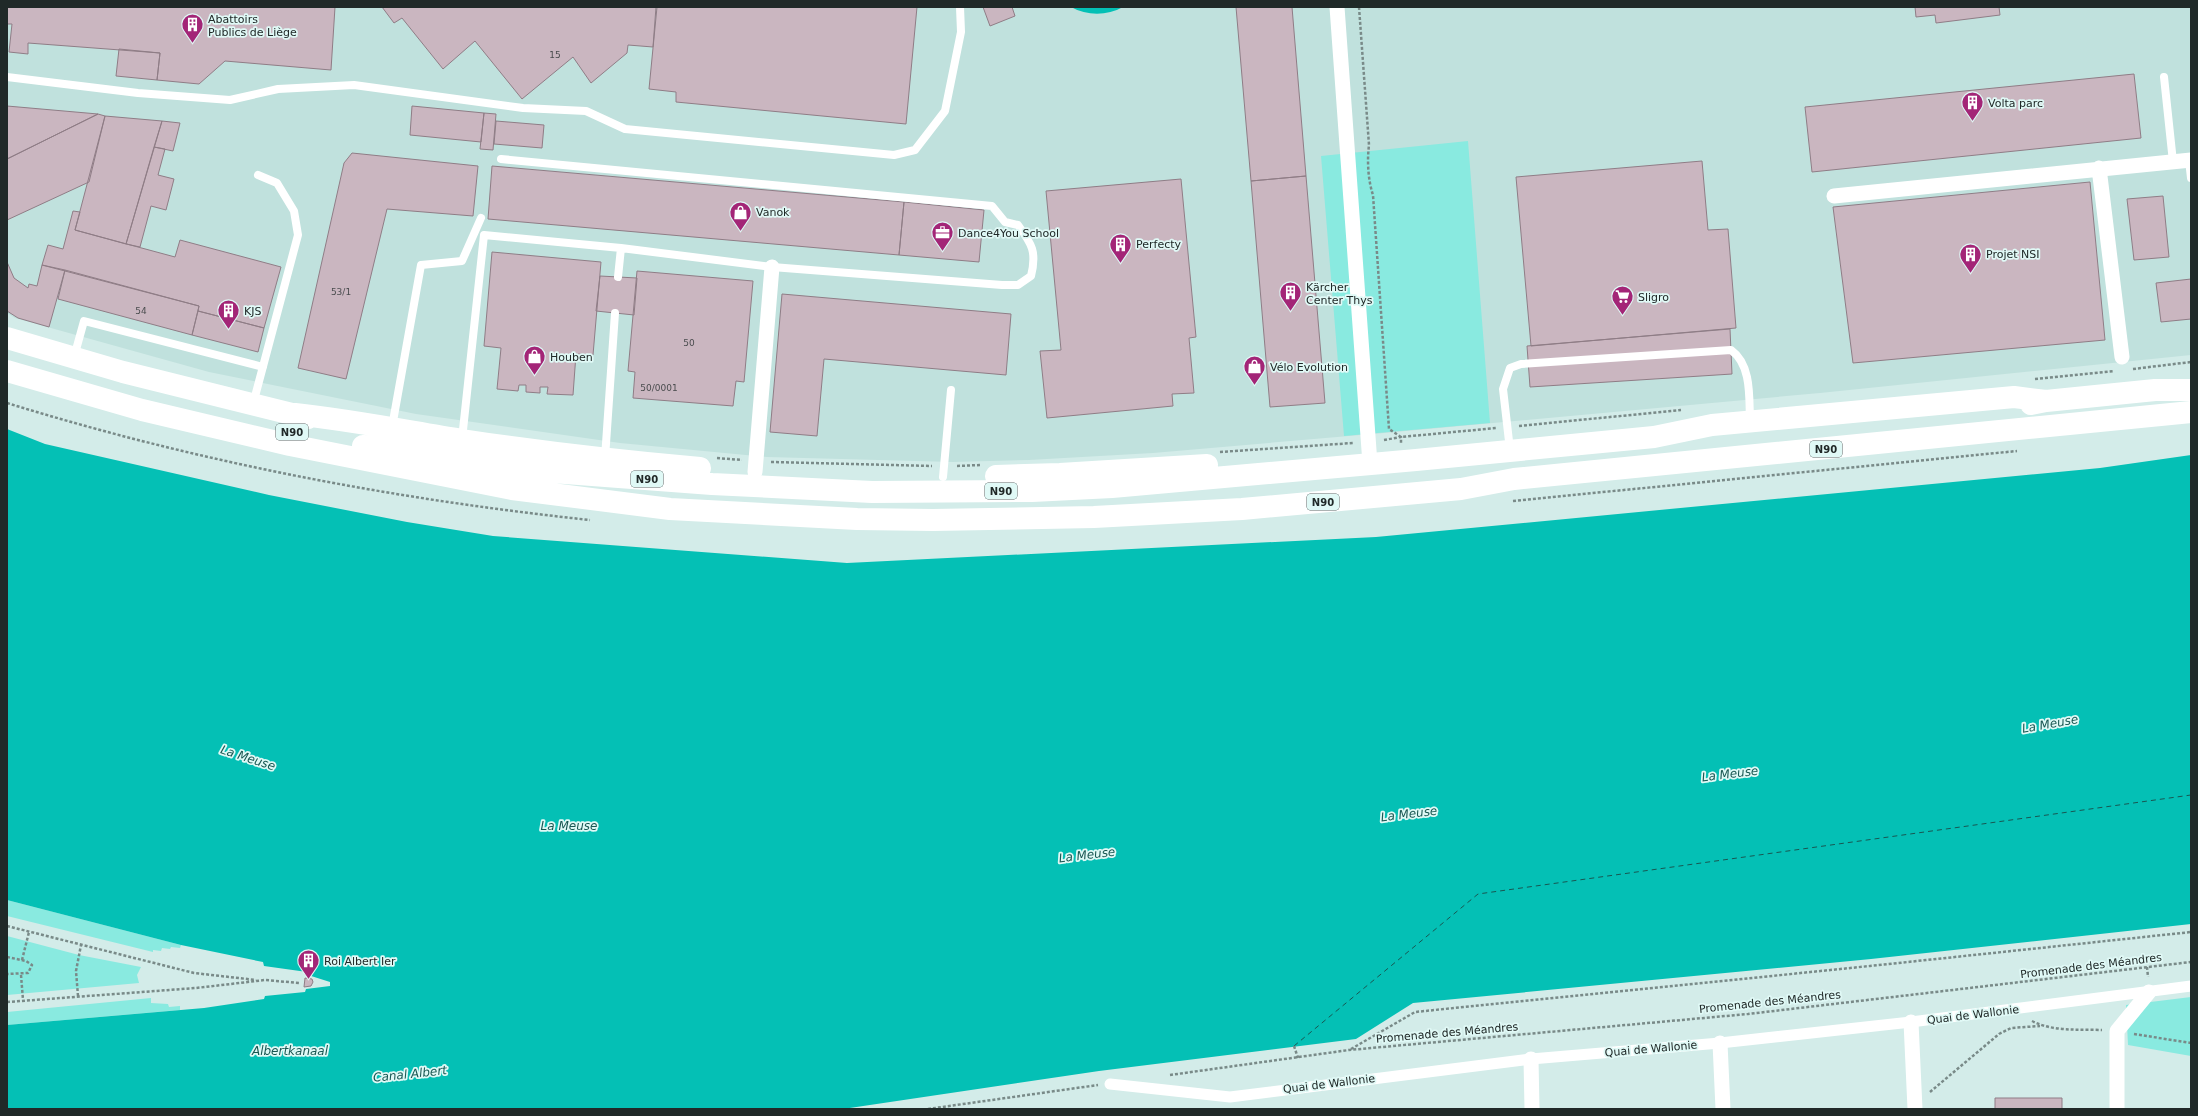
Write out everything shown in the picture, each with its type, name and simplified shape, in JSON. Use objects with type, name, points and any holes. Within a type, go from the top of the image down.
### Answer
[{"type":"main road","points":[[7,338],[178,387],[295,414],[462,440],[605,459],[755,466],[850,477],[944,472],[1060,474],[1245,463],[1290,472]]},
{"type":"main road","name":"N90","points":[[7,357],[153,400],[301,434],[411,454],[539,471],[795,489],[928,493],[1112,487],[1290,472],[1654,437],[1687,439],[2015,408],[2046,401],[2155,390],[2191,390]]},
{"type":"main road","name":"N90","points":[[7,371],[88,396],[216,429],[475,483],[557,496],[624,504],[790,516],[940,520],[1185,513],[1461,489],[1514,479],[2191,412]]},
{"type":"main road","points":[[2155,390],[2191,379]]},
{"type":"main road","points":[[7,386],[152,428],[302,462],[384,476],[475,483]]},
{"type":"main road","points":[[1654,437],[1712,425],[2014,397],[2046,401]]},
{"type":"main road","points":[[295,414],[354,432],[539,462],[583,474]]},
{"type":"main road","points":[[1185,513],[1241,502],[1357,490],[1367,484],[1370,475],[1370,464]]},
{"type":"street","points":[[1337,7],[1370,464]]},
{"type":"street","points":[[1834,196],[2190,160]]},
{"type":"street","points":[[2099,168],[2122,357]]},
{"type":"street","points":[[755,466],[772,267]]},
{"type":"street","name":"Quai de Wallonie","points":[[1110,1084],[1230,1096],[1530,1059],[1720,1043],[1911,1022],[2191,986]]},
{"type":"street","points":[[2117,1109],[2117,1031],[2149,992]]},
{"type":"street","points":[[1911,1022],[1915,1107]]},
{"type":"street","points":[[1720,1043],[1723,1109]]},
{"type":"street","points":[[1530,1059],[1532,1109]]},
{"type":"lane","points":[[7,77],[138,92],[230,100],[278,89],[354,85],[523,108],[586,111],[625,129],[894,155],[915,150],[946,111],[961,32],[960,7]]},
{"type":"lane","points":[[2164,77],[2173,162]]},
{"type":"lane","points":[[462,440],[484,235],[621,248],[772,267],[1018,285],[1031,276],[1035,261],[1032,244],[1018,224],[1005,222],[992,206],[501,159]]},
{"type":"lane","points":[[2190,160],[2191,178]]},
{"type":"lane","points":[[253,405],[298,235],[294,212],[277,183],[258,175]]},
{"type":"lane","points":[[392,428],[421,265],[462,261],[481,218]]},
{"type":"lane","points":[[618,277],[621,248]]},
{"type":"lane","points":[[605,459],[615,313]]},
{"type":"lane","points":[[74,358],[84,321],[263,367]]},
{"type":"lane","points":[[1510,451],[1503,389],[1510,368],[1521,364],[1731,350],[1739,356],[1747,374],[1750,422]]},
{"type":"lane","points":[[944,472],[951,390]]},
{"type":"path","points":[[1359,7],[1369,145],[1368,156],[1370,186],[1373,196],[1389,429],[1400,437],[1507,427]]},
{"type":"path","points":[[1224,452],[1338,442]]},
{"type":"path","points":[[1508,501],[2024,450]]},
{"type":"path","points":[[710,458],[755,466],[944,472]]},
{"type":"path","points":[[7,926],[194,973],[260,980],[299,982]]},
{"type":"path","points":[[22,960],[29,932]]},
{"type":"path","name":"Promenade des Méandres","points":[[2191,932],[1878,966],[1415,1012],[1349,1050],[1748,1014],[2191,962]]},
{"type":"path","points":[[78,996],[76,971],[81,945]]},
{"type":"path","points":[[7,958],[22,960],[32,964],[28,973],[21,975],[7,974]]},
{"type":"path","points":[[21,975],[23,1000]]},
{"type":"path","points":[[7,1002],[196,988],[260,980]]},
{"type":"path","points":[[1915,1107],[1999,1034],[2011,1028],[2042,1026]]},
{"type":"path","points":[[1294,1046],[1298,1058]]},
{"type":"shaded area","points":[[7,7],[2191,7],[2191,355],[1820,393],[1384,433],[1153,453],[1029,460],[953,462],[767,457],[620,443],[416,414],[209,372],[15,318],[7,313]]},
{"type":"shaded area","points":[[1468,141],[1490,423],[1344,436],[1321,156]]},
{"type":"shaded area","points":[[7,900],[181,945],[180,948],[162,948],[161,951],[153,950],[153,952],[7,916]]},
{"type":"shaded area","points":[[7,936],[79,955],[141,967],[137,975],[139,983],[7,995]]},
{"type":"shaded area","points":[[2191,997],[2191,1056],[2128,1045],[2126,1005]]},
{"type":"shaded area","points":[[151,998],[151,1003],[168,1004],[169,1007],[180,1006],[180,1010],[7,1025],[7,1012]]},
{"type":"water","points":[[1071,7],[1123,7],[1110,12],[1097,14],[1084,12]]},
{"type":"water","name":"La Meuse","points":[[7,429],[45,444],[269,495],[407,522],[493,536],[847,563],[1376,537],[2100,468],[2191,455],[2191,924],[1871,959],[1413,1003],[1356,1039],[1099,1071],[843,1109],[7,1109],[7,1025],[204,1008],[264,999],[265,996],[305,992],[306,989],[330,986],[330,982],[308,975],[307,972],[264,966],[263,962],[181,945],[7,900]]},
{"type":"building","name":"Abattoirs Publics de Liège","points":[[7,7],[335,7],[331,70],[225,61],[199,84],[157,80],[160,53],[28,43],[28,54],[9,52],[12,24],[7,24]]},
{"type":"building","points":[[382,7],[656,7],[653,47],[628,45],[627,53],[591,83],[573,57],[522,99],[475,41],[443,69],[402,18],[394,23]]},
{"type":"building","points":[[657,7],[917,7],[906,124],[676,102],[676,92],[649,89]]},
{"type":"building","points":[[983,7],[1012,7],[1015,16],[990,26]]},
{"type":"building","points":[[1236,7],[1292,7],[1306,176],[1251,181]]},
{"type":"building","points":[[1915,7],[1999,7],[2000,15],[1936,23],[1935,15],[1916,17]]},
{"type":"building","points":[[119,49],[160,53],[157,80],[116,76]]},
{"type":"building","name":"Volta parc","points":[[2134,74],[2141,138],[1812,172],[1805,107]]},
{"type":"building","points":[[7,106],[98,114],[7,159]]},
{"type":"building","points":[[412,106],[484,113],[481,142],[410,135]]},
{"type":"building","points":[[484,113],[496,114],[493,150],[480,149]]},
{"type":"building","points":[[98,114],[105,116],[89,182],[7,220],[7,159]]},
{"type":"building","points":[[105,116],[162,121],[126,244],[75,230]]},
{"type":"building","points":[[162,121],[180,123],[173,151],[154,147]]},
{"type":"building","points":[[496,121],[544,125],[542,148],[494,144]]},
{"type":"building","points":[[154,147],[165,149],[158,175],[174,179],[166,210],[151,206],[140,247],[126,244]]},
{"type":"building","points":[[352,153],[478,166],[473,216],[387,209],[346,379],[298,368],[344,163]]},
{"type":"building","points":[[1702,161],[1708,230],[1728,229],[1736,328],[1531,346],[1516,177]]},
{"type":"building","points":[[492,166],[904,202],[899,255],[488,219]]},
{"type":"building","name":"Kärcher Center Thys","points":[[1306,176],[1325,403],[1270,407],[1251,181]]},
{"type":"building","name":"Perfecty","points":[[1181,179],[1196,337],[1189,338],[1194,393],[1172,394],[1173,406],[1047,418],[1040,351],[1061,350],[1046,191]]},
{"type":"building","name":"Projet NSI","points":[[2090,182],[2105,340],[1853,363],[1833,207]]},
{"type":"building","points":[[2163,196],[2169,257],[2134,260],[2127,199]]},
{"type":"building","points":[[904,202],[984,210],[979,262],[899,255]]},
{"type":"building","points":[[73,211],[80,212],[75,230],[175,257],[180,240],[281,267],[264,328],[198,311],[199,306],[42,265],[48,245],[63,249]]},
{"type":"building","points":[[492,252],[601,262],[593,355],[576,354],[573,395],[547,394],[548,387],[540,387],[540,393],[526,392],[526,385],[519,385],[518,391],[497,389],[501,348],[484,346]]},
{"type":"building","points":[[7,262],[14,278],[28,288],[29,284],[37,286],[42,265],[65,270],[49,327],[18,318],[7,311]]},
{"type":"building","points":[[65,270],[199,306],[192,335],[58,299]]},
{"type":"building","points":[[637,271],[753,281],[744,382],[736,381],[733,406],[633,398],[635,372],[628,371]]},
{"type":"building","points":[[600,276],[637,278],[634,315],[596,311]]},
{"type":"building","points":[[2191,279],[2191,319],[2161,322],[2156,283]]},
{"type":"building","points":[[782,294],[1011,314],[1006,375],[824,359],[817,436],[770,432]]},
{"type":"building","name":"KJS","points":[[198,311],[264,328],[258,352],[192,335]]},
{"type":"building","points":[[1730,329],[1732,374],[1530,387],[1527,346]]},
{"type":"building","name":"Roi Albert Ier","points":[[305,978],[312,979],[313,982],[311,986],[304,987]]},
{"type":"building","points":[[1995,1098],[2062,1098],[2062,1109],[1995,1109]]},
{"type":"ferry route","points":[[1294,1046],[1478,894],[2191,795]]},
{"type":"place","name":"Abattoirs Publics de Liège","points":[[193,44]]},
{"type":"place","name":"Volta parc","points":[[1973,122]]},
{"type":"place","name":"Vanok","points":[[741,232]]},
{"type":"place","name":"Dance4You School","points":[[943,252]]},
{"type":"place","name":"Perfecty","points":[[1121,264]]},
{"type":"place","name":"Projet NSI","points":[[1970,274]]},
{"type":"place","name":"Kärcher Center Thys","points":[[1290,312]]},
{"type":"place","name":"Sligro","points":[[1623,316]]},
{"type":"place","name":"KJS","points":[[228,330]]},
{"type":"place","name":"Houben","points":[[534,376]]},
{"type":"place","name":"Vélo Evolution","points":[[1255,386]]},
{"type":"place","name":"Roi Albert Ier","points":[[309,980]]},
{"type":"water label","name":"Albertkanaal","points":[[290,1051]]},
{"type":"water label","name":"Canal Albert","points":[[410,1074]]}]
